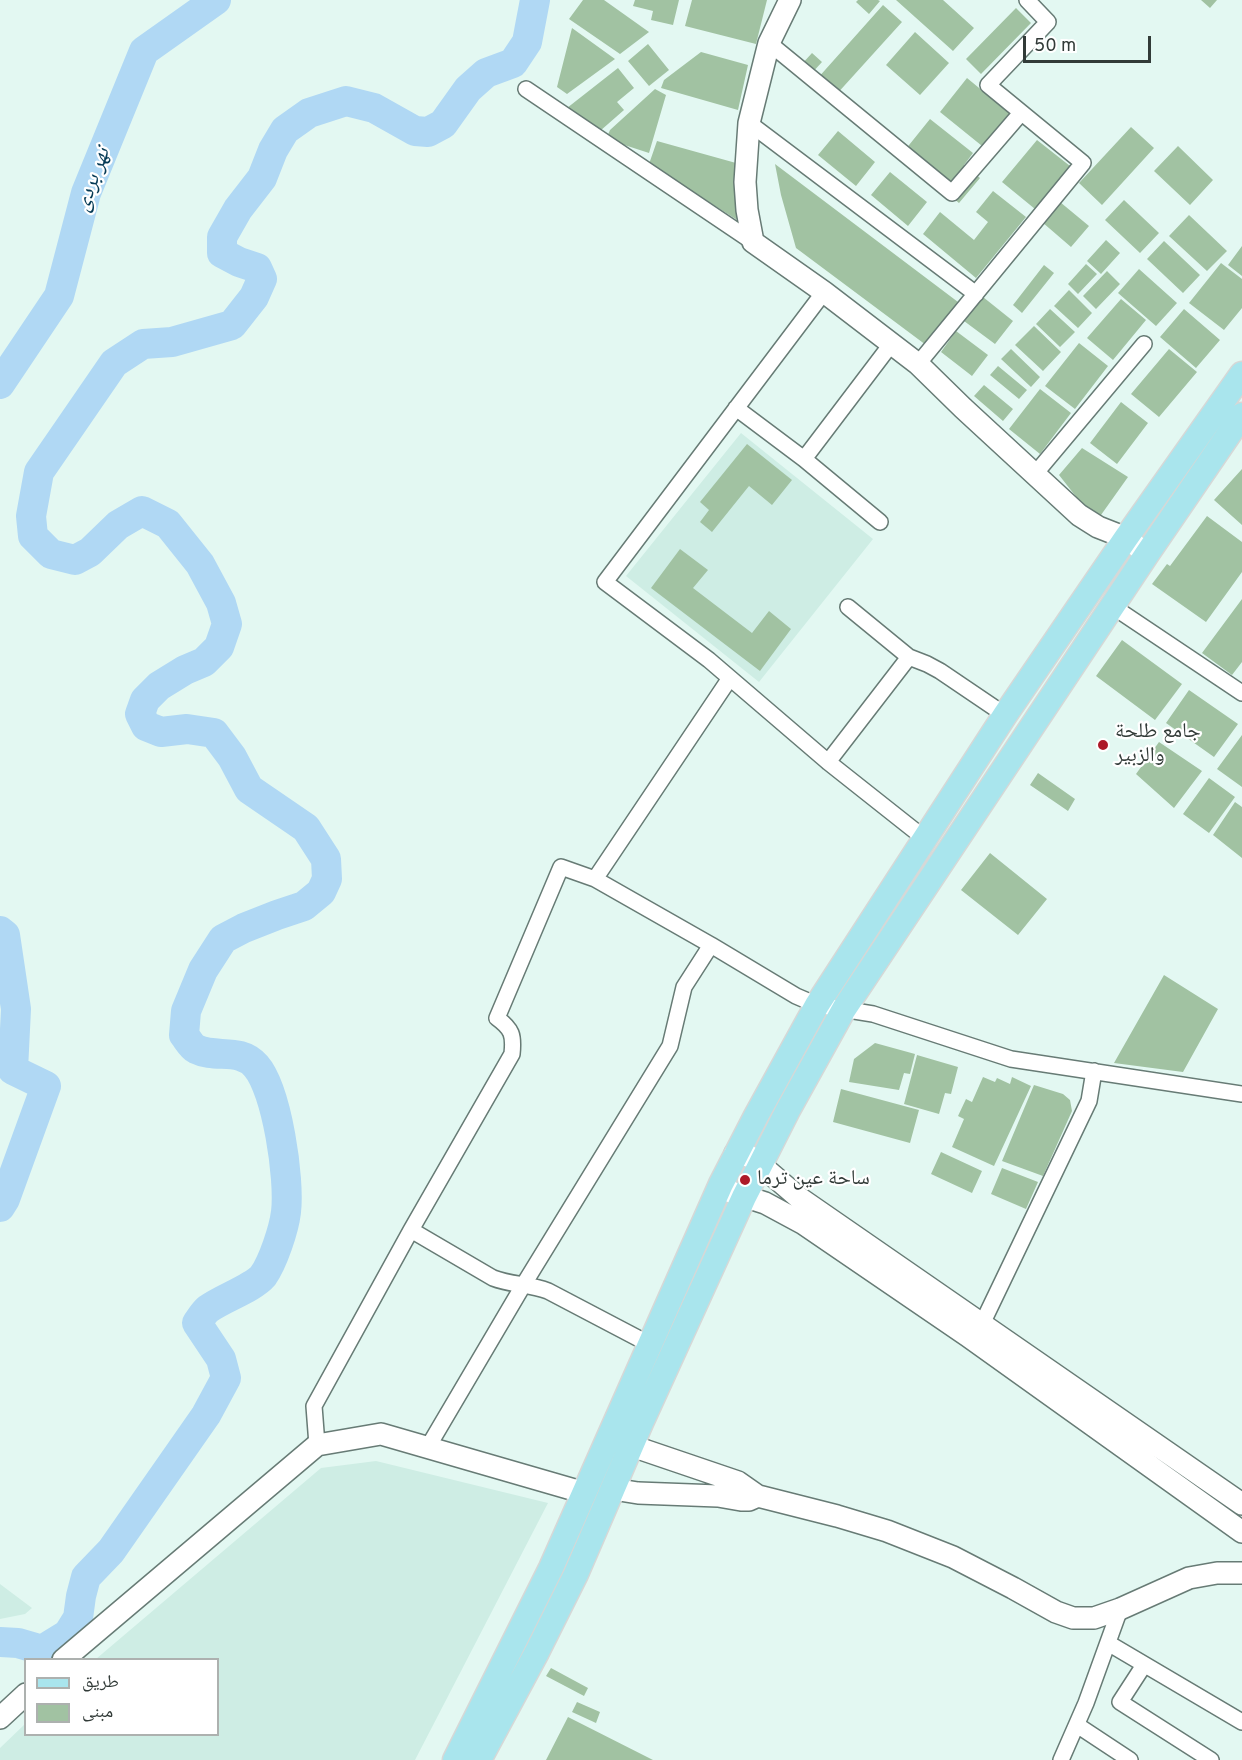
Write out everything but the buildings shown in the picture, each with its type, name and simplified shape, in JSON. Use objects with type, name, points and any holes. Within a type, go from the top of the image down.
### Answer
[{"type":"main road","points":[[455,1760],[515,1642],[585,1493],[735,1154],[817,1005],[1005,715],[1242,374]]},
{"type":"main road","points":[[479,1760],[576,1574],[708,1274],[760,1164],[844,1009],[1242,415]]},
{"type":"street","points":[[753,242],[745,182],[749,123],[769,43],[790,0]]},
{"type":"street","points":[[918,364],[1083,162],[988,85],[1048,22],[1027,0]]},
{"type":"street","points":[[769,43],[952,193],[1021,113]]},
{"type":"street","points":[[526,89],[824,292],[918,364],[1089,522],[1126,538],[1147,554]]},
{"type":"street","points":[[749,123],[976,294]]},
{"type":"street","points":[[824,292],[605,582],[730,678],[828,762],[924,838]]},
{"type":"street","points":[[804,459],[892,343]]},
{"type":"street","points":[[1035,474],[1144,344]]},
{"type":"street","points":[[736,408],[804,459],[880,522]]},
{"type":"street","points":[[1112,606],[1242,693]]},
{"type":"street","points":[[848,607],[909,657],[940,671],[1005,715]]},
{"type":"street","points":[[828,762],[909,657]]},
{"type":"street","points":[[596,879],[730,678]]},
{"type":"street","points":[[317,1445],[314,1406],[512,1054],[513,1039],[507,1026],[497,1018],[561,867],[596,879],[796,996],[817,1005],[873,1014],[1011,1059],[1242,1094]]},
{"type":"street","points":[[428,1447],[524,1284],[670,1046],[684,987],[711,945]]},
{"type":"street","points":[[982,1324],[1089,1101],[1094,1071]]},
{"type":"street","points":[[735,1154],[749,1156],[798,1197],[1242,1504]]},
{"type":"street","points":[[721,1184],[730,1192],[774,1207],[804,1224],[968,1336],[1242,1532]]},
{"type":"street","points":[[411,1230],[493,1278],[548,1291],[649,1344]]},
{"type":"street","points":[[64,1658],[317,1445],[381,1434],[585,1493]]},
{"type":"street","points":[[632,1446],[738,1482],[758,1496],[887,1531],[953,1557],[1056,1612],[1073,1618],[1094,1618],[1189,1578],[1217,1573],[1242,1573]]},
{"type":"street","points":[[613,1489],[638,1493],[718,1496],[741,1500],[749,1500],[758,1496]]},
{"type":"street","points":[[1063,1759],[1120,1609]]},
{"type":"street","points":[[1108,1643],[1242,1722]]},
{"type":"street","points":[[1144,1665],[1120,1702],[1211,1760]]},
{"type":"street","points":[[0,1718],[24,1696]]},
{"type":"street","points":[[1077,1725],[1130,1760]]},
{"type":"shaded area","points":[[741,433],[873,539],[759,682],[626,576]]},
{"type":"shaded area","points":[[376,1461],[548,1503],[415,1760],[0,1760],[0,1748],[24,1725],[24,1736],[219,1736],[219,1658],[97,1658],[321,1468]]},
{"type":"shaded area","points":[[0,1584],[32,1608],[25,1614],[0,1619]]},
{"type":"waterway","name":"نهر بردى","points":[[0,384],[59,296],[86,193],[144,51],[216,0]]},
{"type":"waterway","points":[[0,1642],[18,1643],[42,1650],[68,1634],[78,1618],[86,1577],[111,1551],[206,1415],[226,1378],[221,1359],[197,1323],[208,1309],[252,1285],[267,1270],[278,1245],[286,1212],[284,1158],[270,1094],[256,1066],[243,1057],[204,1052],[194,1048],[184,1035],[186,1011],[203,970],[223,939],[244,928],[304,906],[321,892],[327,879],[326,859],[306,828],[249,789],[232,757],[214,733],[187,729],[161,732],[146,726],[140,714],[145,700],[159,686],[185,670],[204,662],[219,647],[227,624],[221,603],[200,564],[168,524],[142,511],[118,525],[90,552],[75,560],[51,554],[33,536],[31,516],[39,472],[114,363],[143,344],[172,342],[232,325],[254,297],[262,279],[257,268],[222,253],[222,237],[238,209],[262,178],[273,150],[285,130],[309,113],[346,101],[374,108],[415,131],[428,132],[443,124],[468,89],[486,73],[513,63],[527,42],[535,0]]},
{"type":"waterway","name":"نهر بردى","points":[[0,931],[5,935],[16,1009],[13,1070],[46,1086],[5,1199],[0,1207]]},
{"type":"place","name":"جامع طلحة والزبير","points":[[1103,745]]},
{"type":"place","name":"ساحة عين ترما","points":[[745,1180]]}]
